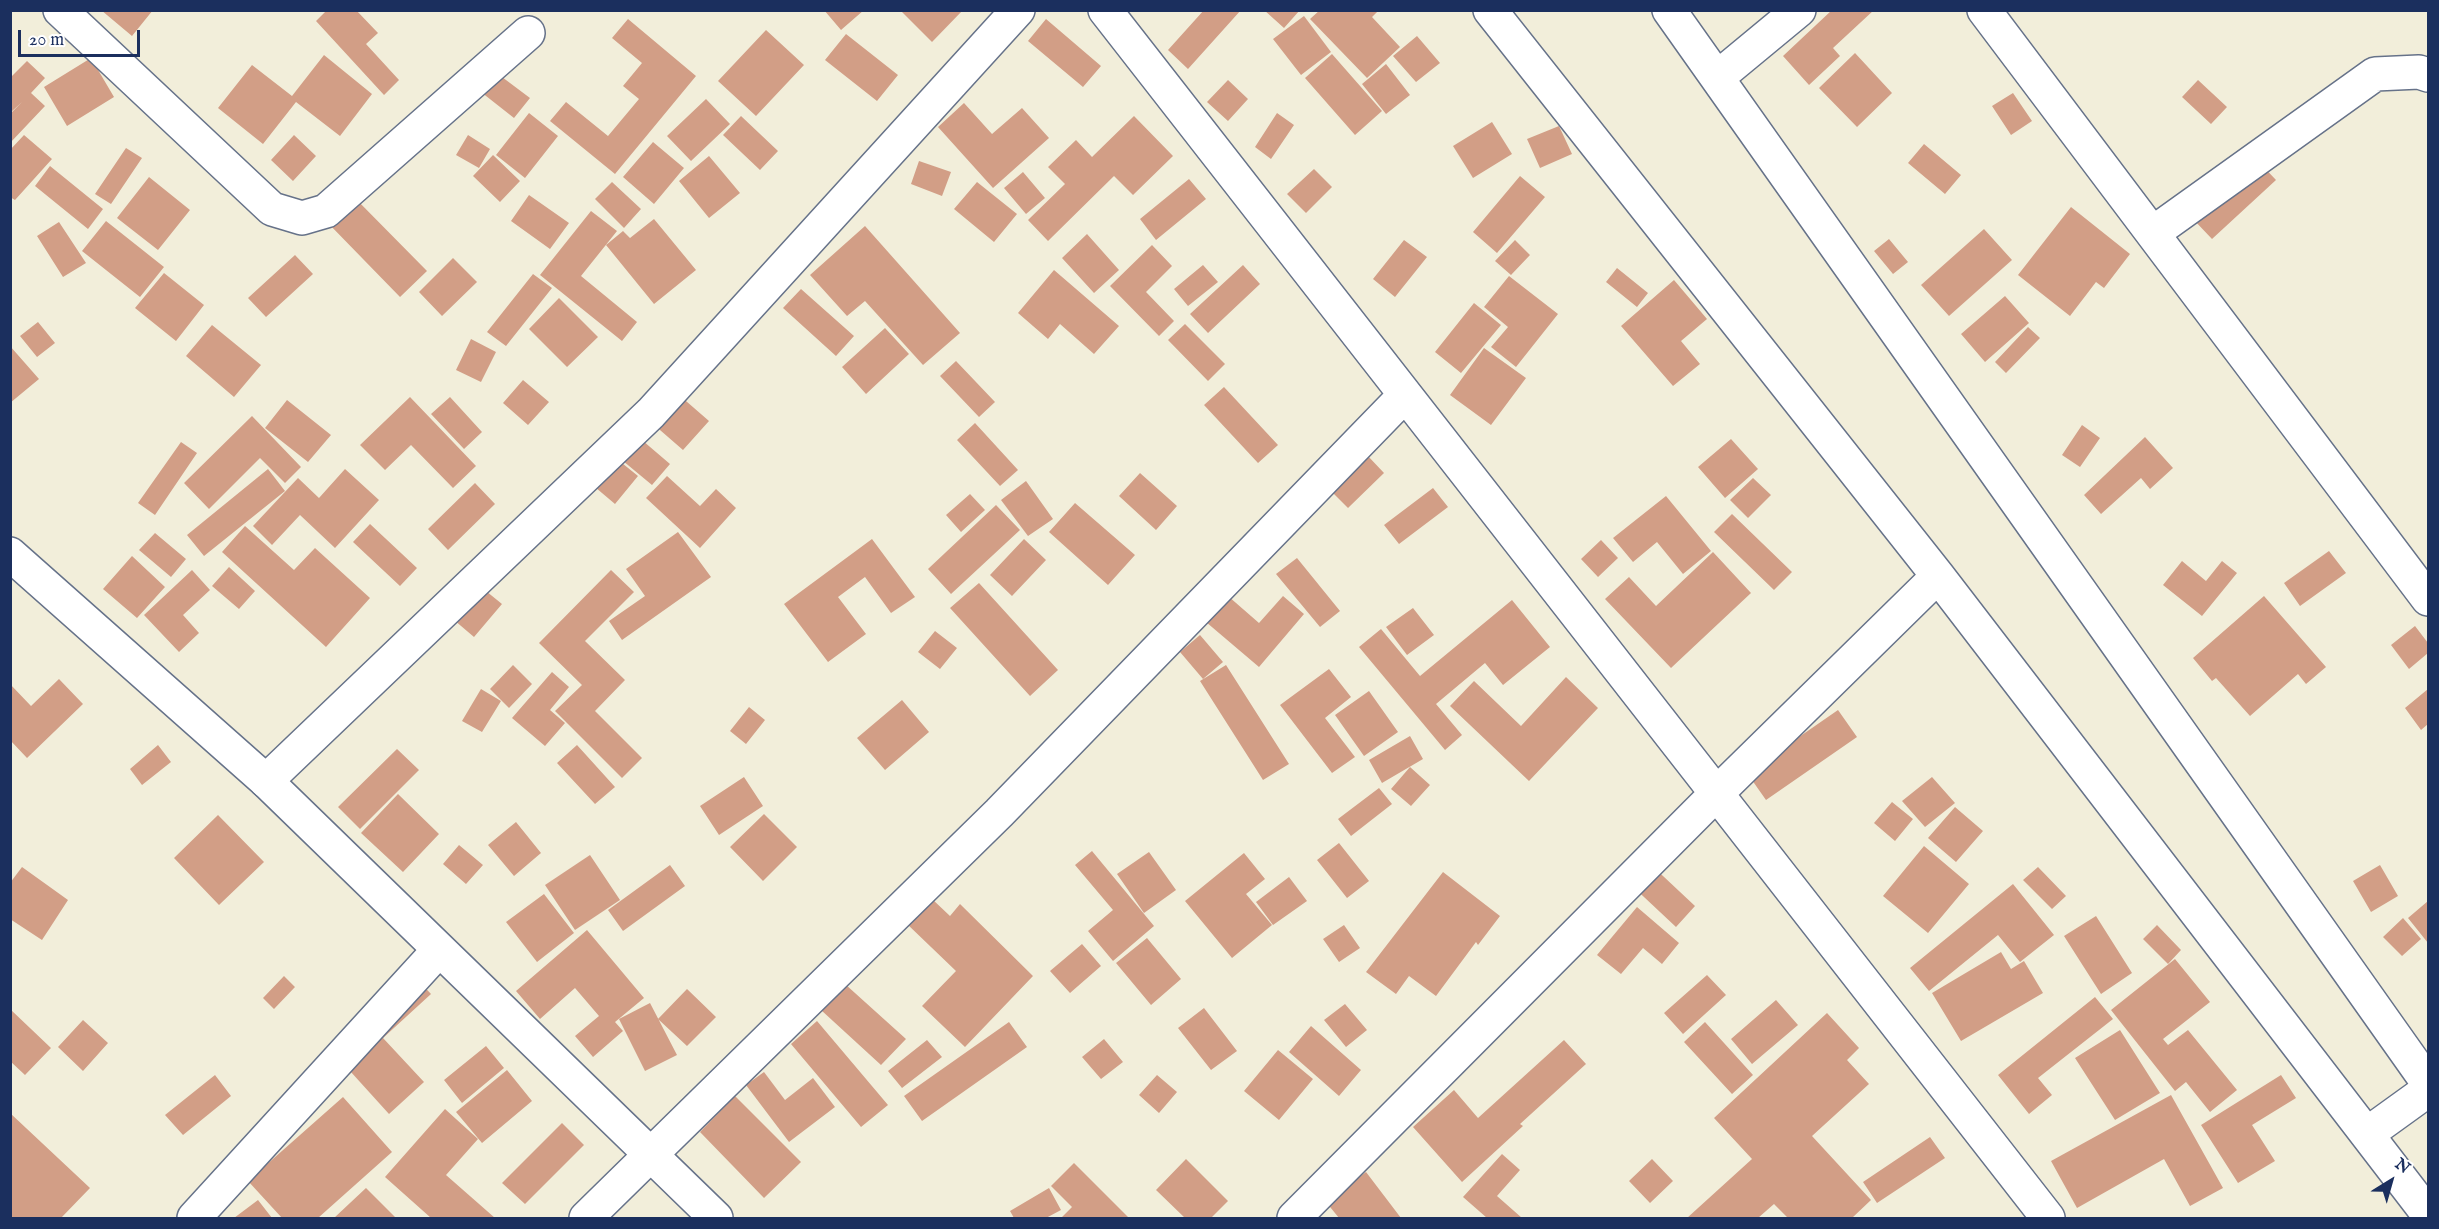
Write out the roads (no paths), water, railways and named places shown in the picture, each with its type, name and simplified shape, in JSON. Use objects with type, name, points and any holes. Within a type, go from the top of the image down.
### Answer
[{"type":"street","points":[[60,10],[272,208],[302,218],[327,211],[528,33]]},
{"type":"street","points":[[266,781],[651,413],[1018,10]]},
{"type":"street","points":[[1105,10],[2048,1218]]},
{"type":"street","points":[[1490,10],[1938,576],[2428,1214]]},
{"type":"street","points":[[1669,10],[2428,1083]]},
{"type":"street","points":[[1718,77],[1799,10]]},
{"type":"street","points":[[1984,10],[2428,599]]},
{"type":"street","points":[[2153,233],[2375,74],[2419,72],[2428,75]]},
{"type":"street","points":[[586,1218],[999,813],[1405,395]]},
{"type":"street","points":[[10,555],[266,781],[649,1157],[716,1218]]},
{"type":"street","points":[[1294,1218],[1716,794],[1938,576]]},
{"type":"street","points":[[194,1218],[438,951]]},
{"type":"street","points":[[2367,1134],[2428,1090]]}]
